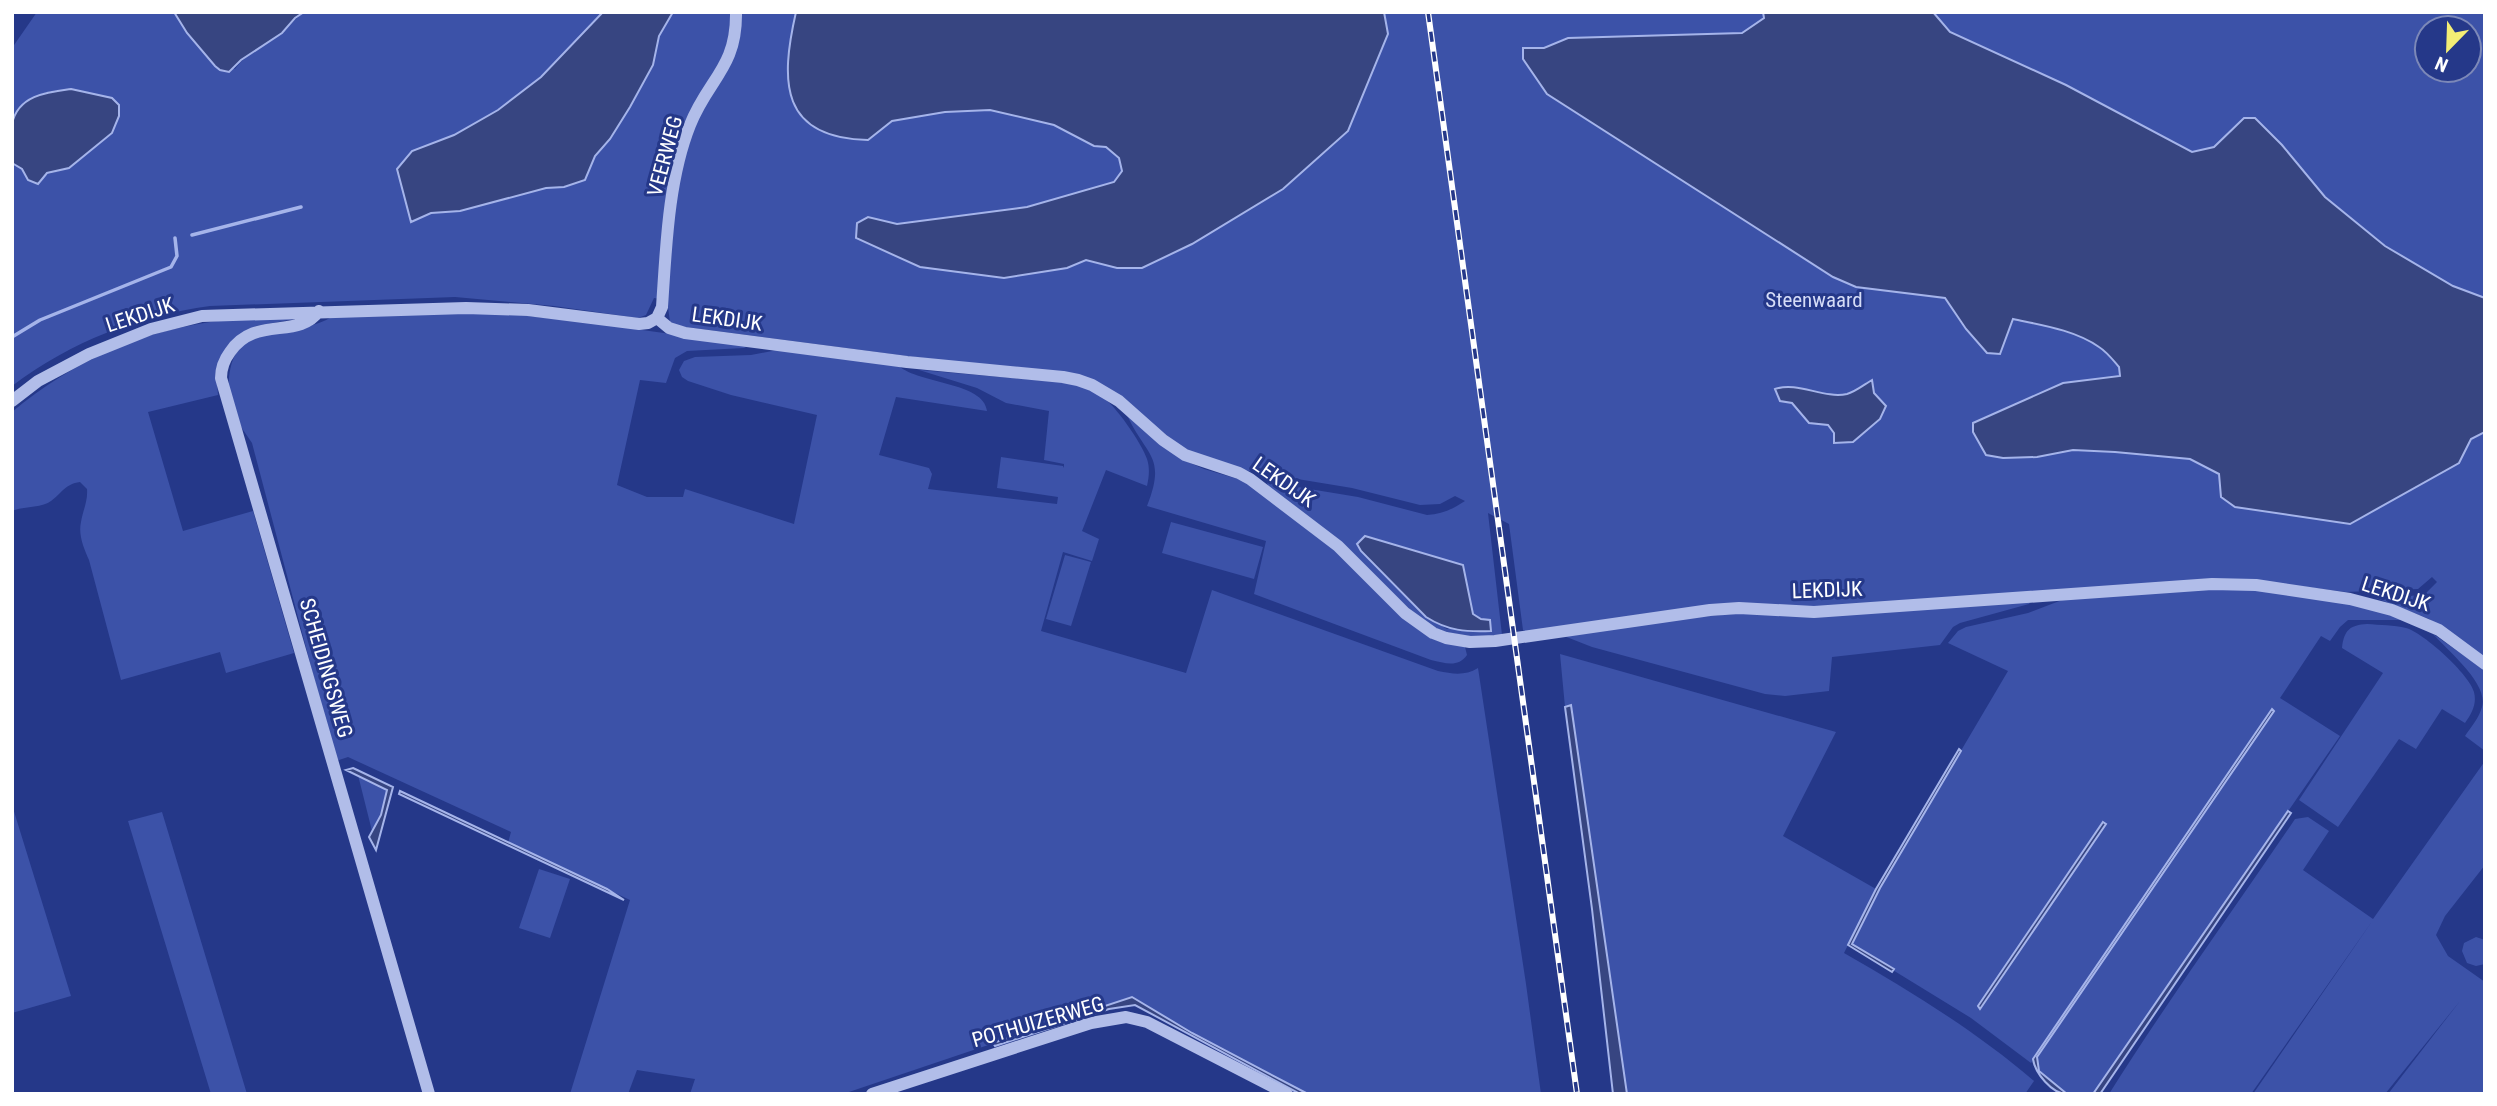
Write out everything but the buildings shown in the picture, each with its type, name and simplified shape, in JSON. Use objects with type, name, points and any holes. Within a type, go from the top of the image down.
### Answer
[{"type":"street","name":"VEERWEG","points":[[657,318],[662,307],[669,219],[680,159],[690,125],[703,98],[728,61],[734,44],[737,12]]},
{"type":"street","name":"LEKDIJK","points":[[12,401],[38,381],[89,354],[180,321],[229,314],[466,307],[528,310],[635,324],[648,323],[657,318],[669,328],[685,333],[907,362],[1063,377],[1092,385],[1119,401],[1163,440],[1185,455],[1250,479],[1338,546],[1405,613],[1433,633],[1458,642],[1494,641],[1710,610],[1739,608],[1814,612],[2212,584],[2256,585],[2350,599],[2392,610],[2440,630],[2485,664]]},
{"type":"street","name":"SCHEIDINGSWEG","points":[[319,312],[302,324],[261,329],[238,342],[223,364],[221,378],[429,1094]]},
{"type":"street","name":"POTHUIZERWEG","points":[[872,1094],[1091,1023],[1126,1017],[1146,1022],[1287,1094]]},
{"type":"green space","name":"Steenwaard","points":[[37,12],[174,12],[200,45],[235,69],[250,54],[280,35],[304,12],[2485,12],[2485,659],[2429,619],[2376,598],[2424,595],[2437,582],[2432,577],[2418,589],[2346,592],[2257,581],[1813,607],[1528,632],[1523,630],[1509,524],[1488,513],[1502,635],[1484,639],[1434,630],[1268,486],[1267,482],[1358,497],[1427,515],[1447,511],[1465,501],[1455,496],[1440,504],[1420,505],[1352,488],[1243,470],[1187,451],[1109,390],[930,359],[678,326],[670,322],[667,300],[654,298],[646,315],[638,318],[554,306],[455,297],[210,306],[157,316],[106,333],[58,356],[12,386],[12,163],[22,169],[28,180],[69,168],[85,155],[112,98],[68,90],[44,93],[32,99],[12,123],[12,48]],"holes":[[[1463,565],[1473,614],[1489,620],[1447,629],[1426,617]]]},
{"type":"green space","points":[[483,311],[750,345],[744,348],[687,351],[675,358],[666,383],[640,380],[617,485],[647,497],[683,497],[685,489],[794,524],[817,415],[731,395],[688,381],[682,377],[679,370],[684,361],[695,357],[751,355],[777,350],[899,366],[921,377],[963,389],[983,401],[987,411],[896,397],[879,455],[929,468],[932,474],[928,489],[1057,504],[1058,497],[997,488],[1001,457],[1064,468],[1064,464],[1044,460],[1049,411],[1006,403],[977,388],[919,370],[1079,385],[1107,400],[1140,444],[1149,469],[1147,486],[1106,470],[1082,531],[1099,539],[1092,561],[1063,552],[1041,631],[1186,673],[1212,590],[1438,671],[1459,674],[1478,668],[1541,1094],[1308,1094],[1192,1033],[1131,997],[843,1094],[690,1094],[695,1079],[637,1070],[628,1094],[570,1094],[630,900],[508,843],[511,832],[348,757],[336,761],[252,443],[237,420],[230,397],[233,361],[238,350],[257,336],[306,327],[335,315]]},
{"type":"green space","points":[[305,317],[256,326],[240,336],[217,383],[218,395],[148,412],[183,531],[253,511],[294,653],[226,673],[220,652],[121,680],[81,537],[80,527],[87,489],[80,482],[75,483],[47,503],[12,511],[12,412],[36,393],[86,362],[139,339],[195,324],[225,320]]},
{"type":"green space","points":[[1127,415],[1179,458],[1204,469],[1248,482],[1318,534],[1444,642],[1465,647],[1467,655],[1455,663],[1431,660],[1254,594],[1266,541],[1147,506],[1153,489],[1154,466],[1152,457]]},
{"type":"green space","points":[[1171,522],[1263,547],[1254,579],[1162,553]]},
{"type":"green space","points":[[1065,555],[1091,562],[1071,626],[1046,619]]},
{"type":"green space","points":[[2212,588],[2256,589],[2350,601],[2405,620],[2348,620],[2330,641],[2321,636],[2280,698],[2340,736],[2093,1094],[2067,1094],[2039,1071],[2037,1057],[2274,711],[2271,710],[2031,1063],[1971,1018],[1852,945],[1880,888],[2008,671],[1948,643],[1958,631],[2028,613],[2062,600]]},
{"type":"green space","points":[[2031,601],[2029,604],[1960,623],[1953,627],[1940,645],[1832,657],[1829,691],[1785,696],[1765,694],[1592,647],[1564,636],[1710,614]]},
{"type":"green space","points":[[2367,624],[2406,628],[2424,638],[2445,656],[2471,685],[2475,696],[2474,704],[2465,723],[2442,709],[2416,749],[2399,739],[2338,827],[2299,800],[2383,673],[2342,648],[2344,637],[2349,630]]},
{"type":"green space","points":[[2433,634],[2485,670],[2485,751],[2465,736],[2482,707],[2483,698],[2479,688],[2466,668]]},
{"type":"green space","points":[[1560,654],[1836,732],[1783,836],[1876,889],[1844,953],[1942,1012],[1989,1045],[2034,1081],[2025,1094],[1627,1094],[1571,706],[1565,707]]},
{"type":"green space","points":[[2485,761],[2485,865],[2445,916],[2436,935],[2448,956],[2485,982],[2485,1094],[2388,1094],[2460,1001],[2385,1094],[2253,1094],[2373,920],[2251,1094],[2109,1094],[2295,819],[2308,817],[2329,831],[2303,870],[2373,919]]},
{"type":"green space","points":[[358,775],[387,790],[381,815],[372,831]]},
{"type":"green space","points":[[12,805],[71,996],[12,1013]]},
{"type":"green space","points":[[162,812],[247,1094],[211,1094],[128,821]]},
{"type":"green space","points":[[539,869],[570,879],[550,938],[519,928]]},
{"type":"green space","points":[[2476,937],[2485,940],[2485,964],[2476,966],[2467,963],[2462,951],[2464,943]]},
{"type":"shaded area","points":[[174,12],[304,12],[282,33],[241,60],[229,72],[215,66],[187,33]]},
{"type":"shaded area","points":[[603,12],[673,12],[659,36],[653,65],[610,139],[595,156],[585,180],[460,211],[431,213],[411,222],[397,169],[412,151],[454,135],[498,110],[541,77]]},
{"type":"shaded area","points":[[796,12],[1384,12],[1388,34],[1348,131],[1283,189],[1192,244],[1142,268],[1117,268],[1086,260],[1067,268],[1004,278],[920,267],[856,238],[857,223],[868,217],[897,224],[1027,207],[1114,182],[1122,171],[1119,158],[1106,147],[1094,146],[1054,125],[990,110],[945,112],[892,121],[868,140],[839,137],[817,129],[802,117],[793,101],[789,83],[788,61]]},
{"type":"shaded area","points":[[1763,12],[1933,12],[1950,32],[2066,85],[2192,152],[2214,147],[2244,118],[2255,118],[2282,145],[2325,197],[2385,246],[2453,286],[2485,298],[2485,432],[2471,439],[2459,463],[2350,524],[2235,507],[2221,497],[2219,474],[2190,459],[2073,450],[2037,457],[2003,458],[1986,455],[1973,432],[1973,423],[2063,383],[2120,376],[2119,367],[2102,349],[2079,336],[2013,319],[2000,354],[1987,353],[1966,329],[1945,298],[1856,287],[1833,277],[1547,94],[1523,59],[1523,48],[1544,48],[1568,38],[1742,33],[1764,18]]},
{"type":"shaded area","points":[[71,89],[112,98],[119,105],[119,116],[112,133],[69,168],[47,173],[38,184],[28,180],[22,169],[12,163],[11,129],[15,114],[27,101],[35,97]]},
{"type":"shaded area","points":[[1872,380],[1874,393],[1886,406],[1880,419],[1853,442],[1834,443],[1834,433],[1828,425],[1809,423],[1792,403],[1780,401],[1775,389],[1793,387],[1838,395],[1850,393]]},
{"type":"shaded area","points":[[1365,536],[1463,565],[1473,614],[1490,620],[1491,631],[1457,630],[1426,617],[1361,551],[1357,544]]},
{"type":"shaded area","points":[[1571,705],[1627,1094],[1613,1094],[1565,707]]},
{"type":"shaded area","points":[[2272,709],[2274,711],[2037,1057],[2039,1071],[2067,1094],[2050,1087],[2034,1065],[2033,1059]]},
{"type":"shaded area","points":[[1959,749],[1961,751],[1880,888],[1852,944],[1894,969],[1892,972],[1848,945],[1876,889]]},
{"type":"shaded area","points":[[353,768],[393,787],[376,850],[369,837],[381,815],[387,790],[346,770]]},
{"type":"shaded area","points":[[400,791],[607,889],[624,900],[399,794]]},
{"type":"shaded area","points":[[2288,811],[2291,813],[2100,1094],[2093,1094]]},
{"type":"shaded area","points":[[2103,822],[2106,824],[1980,1009],[1978,1006]]},
{"type":"shaded area","points":[[1132,997],[1192,1033],[1308,1094],[1300,1094],[1135,1005],[1109,1009],[995,1046],[993,1043]]},
{"type":"waterway","points":[[192,235],[301,207]]},
{"type":"waterway","points":[[12,337],[40,320],[171,267],[177,256],[175,238]]},
{"type":"railway","points":[[1428,12],[1577,1094]]}]
